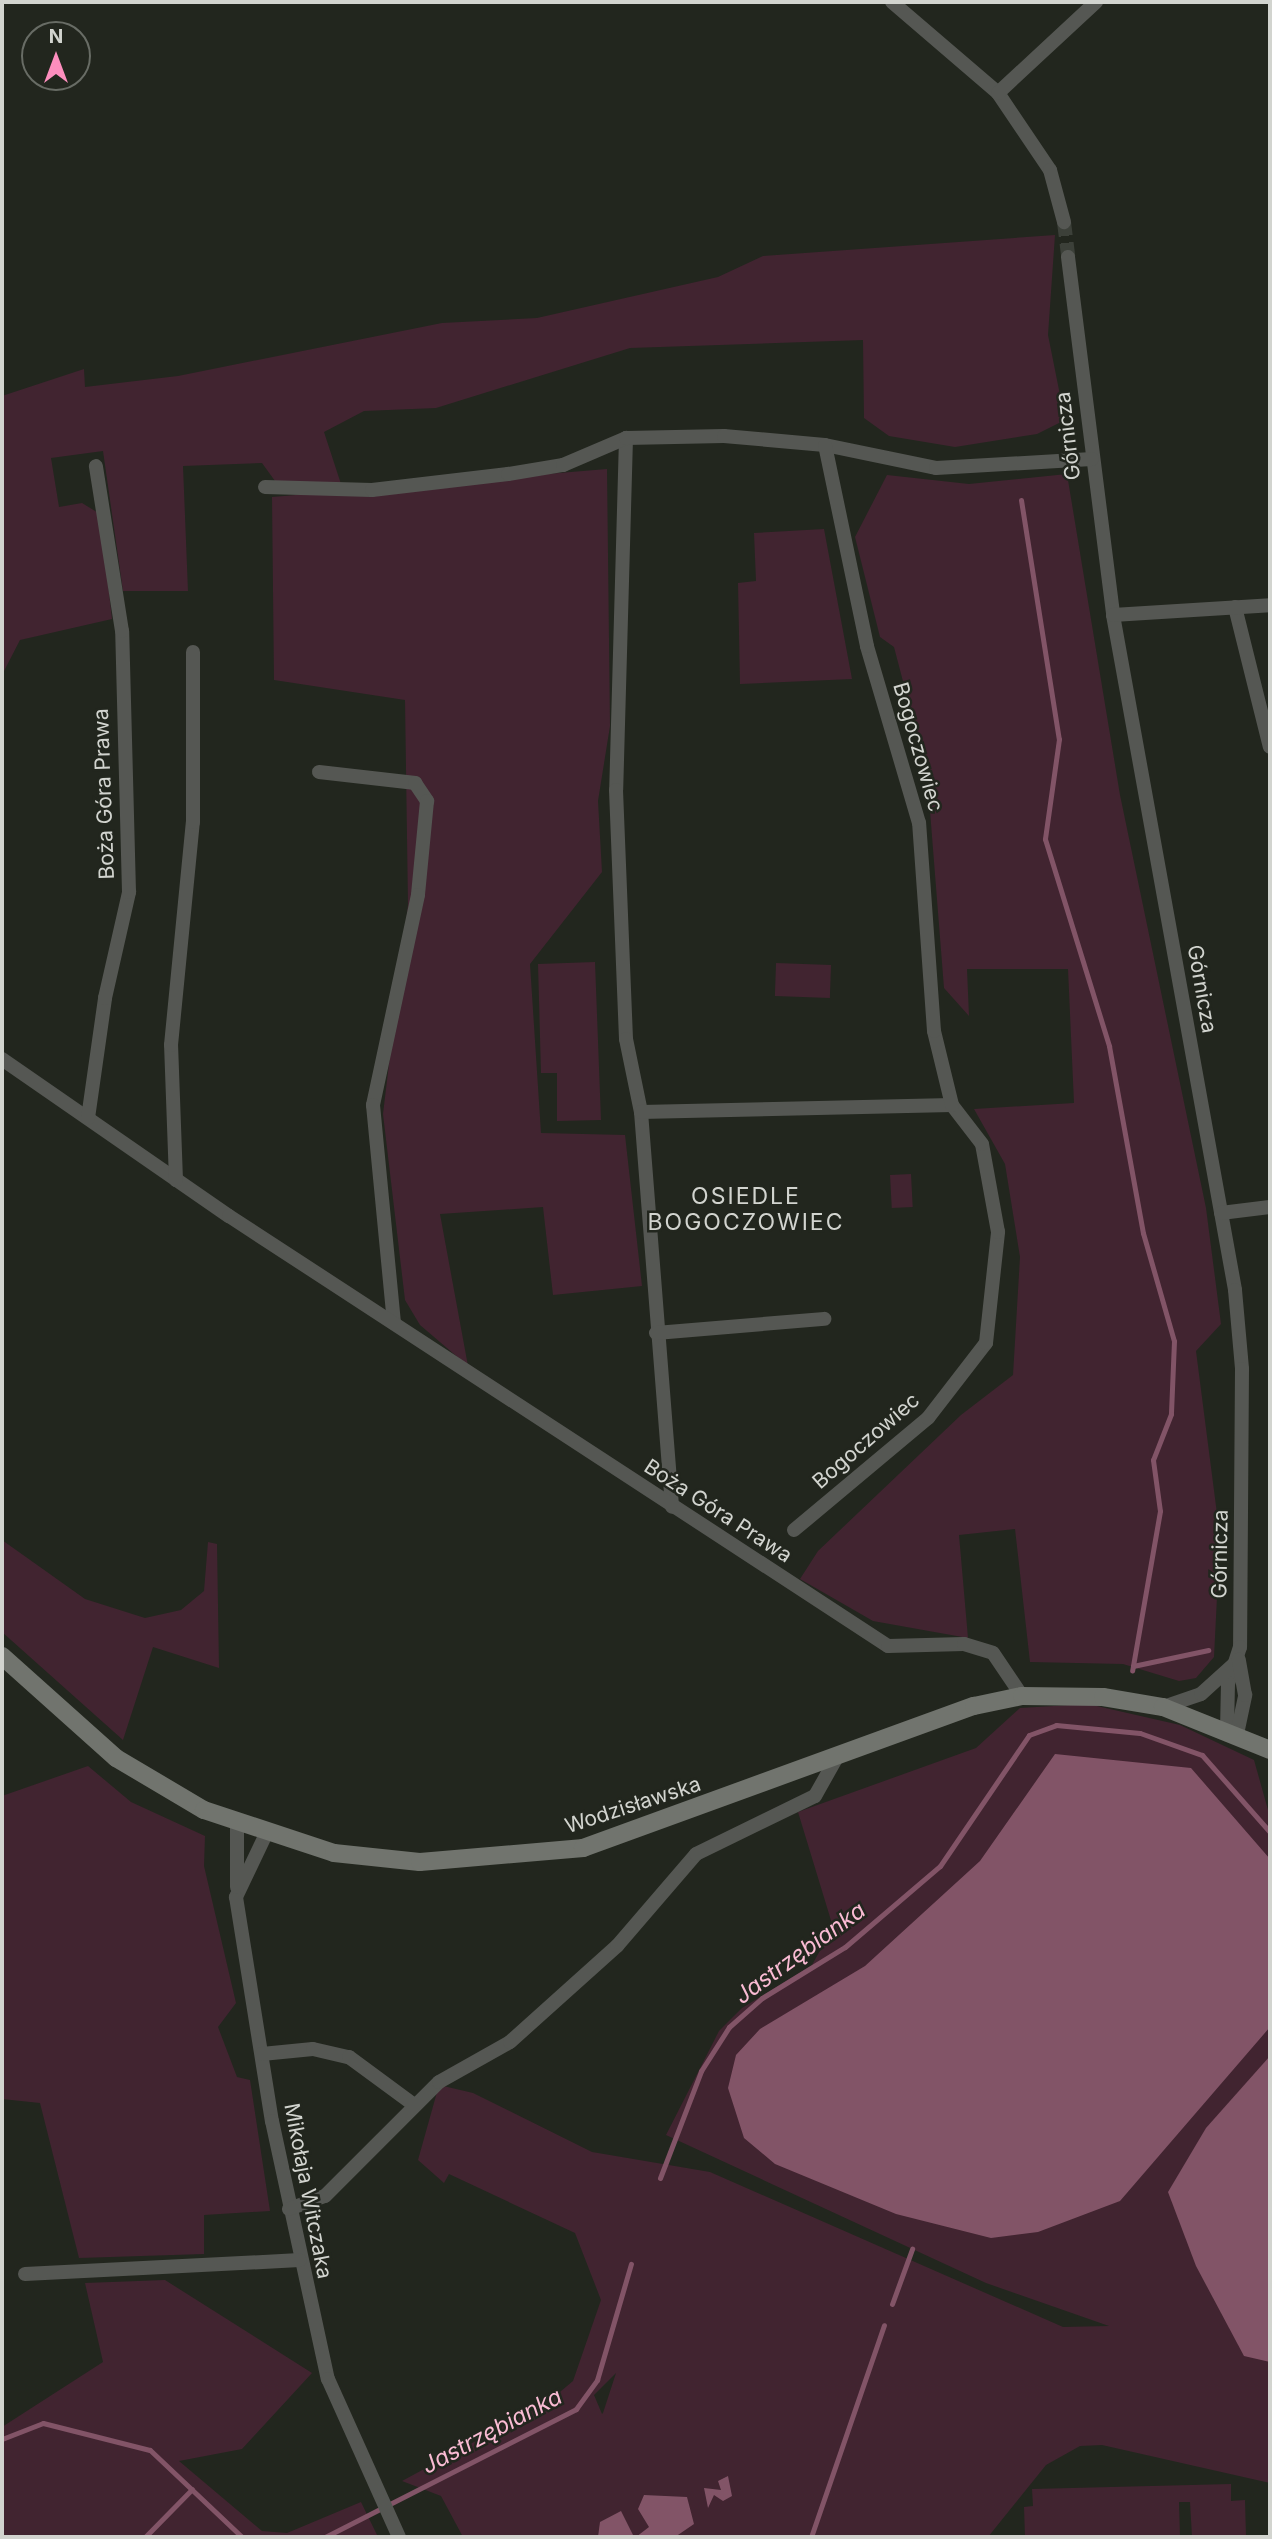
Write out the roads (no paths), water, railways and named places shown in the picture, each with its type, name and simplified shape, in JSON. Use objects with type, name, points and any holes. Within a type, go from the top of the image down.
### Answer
[{"type":"main road","name":"Wodzisławska","points":[[2,1656],[116,1758],[237,1825],[371,1858],[455,1863],[583,1849],[974,1706],[1022,1696],[1103,1697],[1163,1707],[1268,1744]]},
{"type":"street","points":[[892,2],[998,93],[1050,170],[1064,222]]},
{"type":"street","points":[[998,93],[1096,2]]},
{"type":"street","name":"Górnicza","points":[[1068,257],[1113,615],[1221,1213],[1242,1368],[1239,1659],[1228,1683],[1232,1732]]},
{"type":"street","points":[[265,487],[372,490],[508,474],[563,465],[619,439],[724,436],[825,445],[936,468],[1092,459]]},
{"type":"street","points":[[619,439],[616,790],[626,1039],[640,1112],[672,1507]]},
{"type":"street","name":"Bogoczowiec","points":[[794,1530],[928,1418],[986,1343],[998,1232],[982,1144],[952,1105],[926,965],[919,822],[867,646],[825,445]]},
{"type":"street","name":"Boża Góra Prawa","points":[[88,1118],[105,999],[130,892],[122,631],[96,466]]},
{"type":"street","points":[[1113,615],[1270,605]]},
{"type":"street","points":[[1235,607],[1270,747]]},
{"type":"street","points":[[176,1180],[171,1045],[193,822],[193,652]]},
{"type":"street","points":[[319,772],[415,783],[427,801],[418,895],[373,1105],[394,1323]]},
{"type":"street","name":"Boża Góra Prawa","points":[[2,1059],[176,1180],[888,1646],[964,1644],[993,1653],[1022,1696]]},
{"type":"street","points":[[640,1112],[952,1105]]},
{"type":"street","points":[[1221,1213],[1270,1207]]},
{"type":"street","points":[[656,1333],[824,1320]]},
{"type":"street","points":[[1163,1707],[1201,1694],[1239,1659]]},
{"type":"street","points":[[289,2209],[325,2196],[413,2104],[510,2042],[617,1945],[696,1854],[815,1796],[837,1757]]},
{"type":"street","name":"Mikołaja Witczaka","points":[[237,1825],[237,1887],[262,2054],[300,2260],[328,2379],[399,2537]]},
{"type":"street","points":[[237,1887],[266,1834]]},
{"type":"street","points":[[262,2054],[313,2049],[349,2057],[413,2104]]},
{"type":"street","points":[[25,2274],[300,2260]]},
{"type":"waterway","points":[[1021,500],[1059,739],[1045,839],[1109,1046],[1143,1233],[1174,1341],[1171,1414],[1153,1460],[1160,1511],[1132,1671]]},
{"type":"waterway","points":[[1133,1666],[1208,1650]]},
{"type":"waterway","name":"Jastrzębianka","points":[[660,2178],[701,2071],[729,2027],[762,1998],[845,1947],[940,1866],[1029,1735],[1056,1725],[1140,1733],[1202,1755],[1270,1832]]},
{"type":"waterway","points":[[892,2304],[912,2249]]},
{"type":"waterway","name":"Jastrzębianka","points":[[325,2537],[576,2409],[597,2380],[631,2264]]},
{"type":"waterway","points":[[811,2537],[884,2325]]},
{"type":"waterway","name":"Jastrzębianka","points":[[2,2439],[43,2423],[150,2450],[242,2537]]},
{"type":"waterway","points":[[145,2537],[192,2489]]},
{"type":"tunnel","points":[[1064,222],[1068,257]]},
{"type":"district","name":"OSIEDLE BOGOCZOWIEC","points":[[746,1209]]}]
